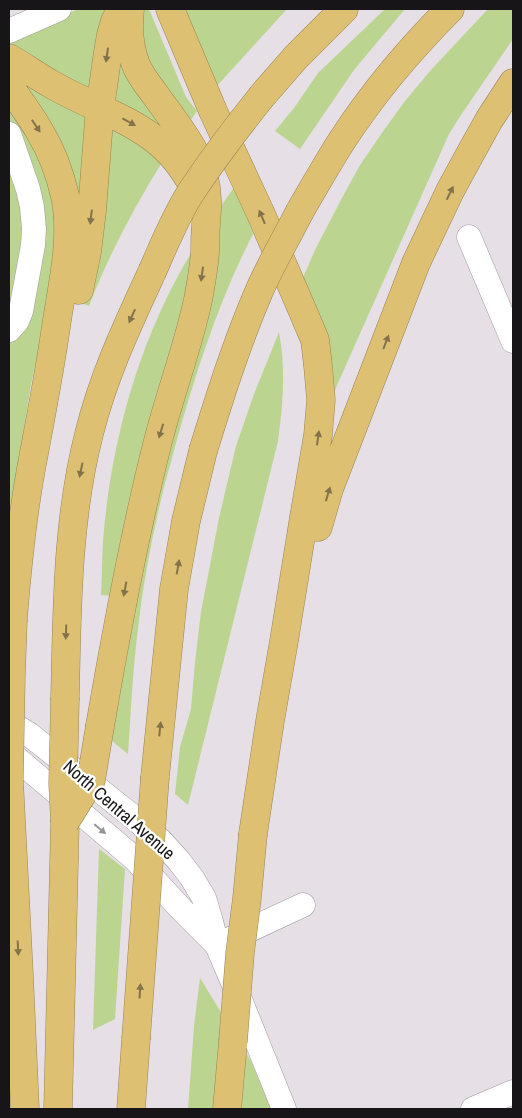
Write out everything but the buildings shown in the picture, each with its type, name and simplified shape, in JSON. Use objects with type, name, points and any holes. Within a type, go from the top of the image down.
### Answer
[{"type":"highway","points":[[43,405],[65,345],[87,252],[100,108],[111,35],[115,21],[122,9]]},
{"type":"highway","points":[[65,822],[90,780],[135,536],[156,446],[198,300],[203,267],[208,197],[202,170],[182,130],[142,77],[136,66],[130,38],[130,9]]},
{"type":"highway","points":[[170,9],[213,111],[260,212],[315,340],[321,400],[318,435],[253,834],[240,953],[227,1109]]},
{"type":"highway","points":[[58,1109],[65,822],[63,784],[67,618],[71,538],[78,483],[89,434],[114,354],[169,233],[190,194],[230,137],[262,96],[296,57],[344,9]]},
{"type":"highway","points":[[130,1109],[155,777],[174,589],[186,521],[203,451],[250,313],[300,211],[342,141],[369,103],[420,41],[450,9]]},
{"type":"highway","points":[[9,58],[52,84],[127,120],[145,131],[166,148],[192,183],[198,196],[206,225]]},
{"type":"highway","points":[[284,641],[329,489],[416,263],[450,191],[489,120],[513,83]]},
{"type":"highway","points":[[9,85],[40,132],[50,152],[65,197],[68,223],[66,261],[31,471],[21,539],[13,620],[9,780],[20,974],[24,1109]]},
{"type":"street","points":[[9,30],[58,9]]},
{"type":"street","points":[[9,134],[28,190],[34,229],[33,245],[21,311],[17,321],[9,330]]},
{"type":"street","points":[[469,237],[513,341]]},
{"type":"street","name":"North Central Avenue","points":[[9,722],[30,735],[160,840],[192,878],[204,898],[217,945],[284,1109]]},
{"type":"street","name":"North Central Avenue","points":[[9,752],[135,859],[217,945]]},
{"type":"street","points":[[217,945],[303,904]]},
{"type":"street","points":[[473,1109],[513,1092]]},
{"type":"green space","points":[[78,9],[108,9],[92,91],[51,71],[17,50],[9,41]]},
{"type":"green space","points":[[140,9],[149,9],[186,97],[197,111],[188,124],[143,66]]},
{"type":"green space","points":[[183,9],[287,9],[216,87]]},
{"type":"green space","points":[[385,9],[405,9],[354,70],[300,149],[275,131],[294,108],[318,73]]},
{"type":"green space","points":[[488,9],[513,9],[513,39],[449,134],[306,459],[310,400],[297,291],[316,248],[360,165],[405,101],[430,71]]},
{"type":"green space","points":[[116,36],[168,133],[145,116],[109,99]]},
{"type":"green space","points":[[16,79],[91,115],[74,245]]},
{"type":"green space","points":[[9,104],[34,135],[59,212],[52,292],[31,384],[15,487],[9,541],[9,341],[32,174],[9,118]]},
{"type":"green space","points":[[106,123],[164,159],[123,231],[89,306],[84,304],[88,285]]},
{"type":"green space","points":[[9,159],[25,225],[9,313]]},
{"type":"green space","points":[[235,186],[253,234],[229,285],[209,337],[163,491],[141,605],[128,754],[107,737],[216,213]]},
{"type":"green space","points":[[194,248],[188,283],[114,596],[101,595],[103,541],[107,503],[121,427],[131,389],[158,317]]},
{"type":"green space","points":[[279,332],[283,387],[278,441],[188,805],[175,794],[180,747],[191,709],[201,612],[219,518],[236,446],[254,394]]},
{"type":"green space","points":[[99,849],[125,869],[115,1019],[93,1030]]},
{"type":"green space","points":[[200,978],[251,1061],[271,1109],[188,1109],[194,1026]]}]
